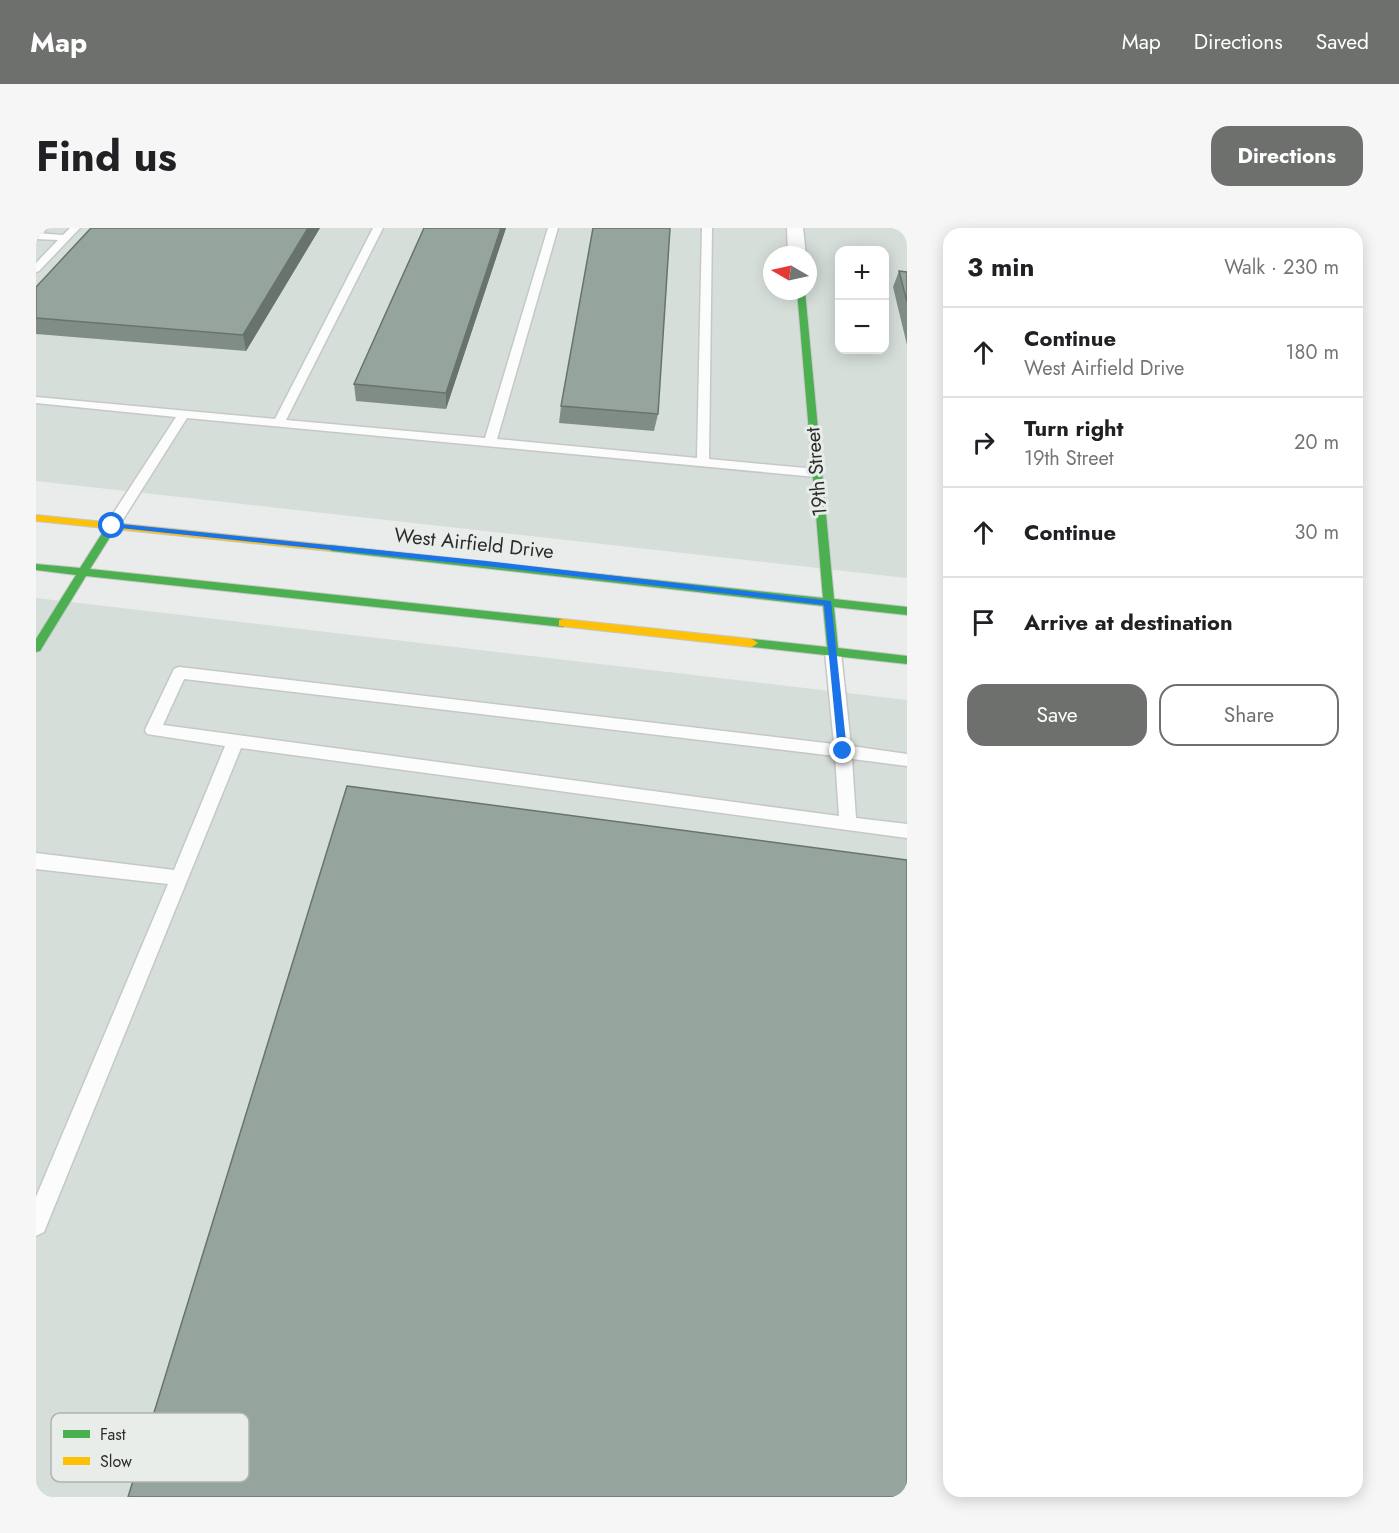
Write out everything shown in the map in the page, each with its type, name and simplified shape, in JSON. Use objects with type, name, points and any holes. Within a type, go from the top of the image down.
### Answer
[{"type":"street","points":[[795,228],[797,246]]},
{"type":"street","name":"19th Street","points":[[802,300],[833,652]]},
{"type":"street","name":"West Airfield Drive","points":[[36,518],[486,564],[907,611]]},
{"type":"street","points":[[36,648],[112,526]]},
{"type":"street","points":[[36,567],[907,660]]},
{"type":"lane","points":[[36,270],[75,228]]},
{"type":"lane","points":[[279,422],[378,228]]},
{"type":"lane","points":[[490,442],[553,228]]},
{"type":"lane","points":[[703,462],[707,228]]},
{"type":"lane","points":[[36,236],[66,238]]},
{"type":"lane","points":[[36,400],[816,473]]},
{"type":"lane","points":[[112,526],[183,415]]},
{"type":"lane","points":[[833,652],[849,824]]},
{"type":"lane","points":[[907,760],[179,673],[153,730],[907,831]]},
{"type":"lane","points":[[36,1224],[235,742]]},
{"type":"lane","points":[[36,861],[180,878]]},
{"type":"shaded area","points":[[36,228],[907,228],[907,578],[36,481]]},
{"type":"shaded area","points":[[36,598],[907,700],[907,1497],[36,1497]]},
{"type":"building","points":[[91,228],[308,228],[243,335],[36,318],[36,287]]},
{"type":"building","points":[[424,228],[501,228],[446,393],[354,384]]},
{"type":"building","points":[[593,228],[670,228],[658,414],[561,406]]},
{"type":"building","points":[[899,271],[907,272],[907,302]]},
{"type":"building","points":[[347,786],[907,860],[907,1497],[128,1497],[133,1482],[249,1482],[249,1413],[154,1413]]},
{"type":"traffic: fast","points":[[802,300],[833,652]]},
{"type":"traffic: fast","points":[[36,648],[112,526]]},
{"type":"traffic: fast","points":[[330,548],[907,611]]},
{"type":"traffic: fast","points":[[36,567],[563,623]]},
{"type":"traffic: fast","points":[[752,643],[907,660]]},
{"type":"traffic: slow","points":[[36,518],[330,548]]},
{"type":"traffic: slow","points":[[563,623],[752,643]]},
{"type":"route","points":[[112,526],[486,564],[828,603],[843,751]]}]
